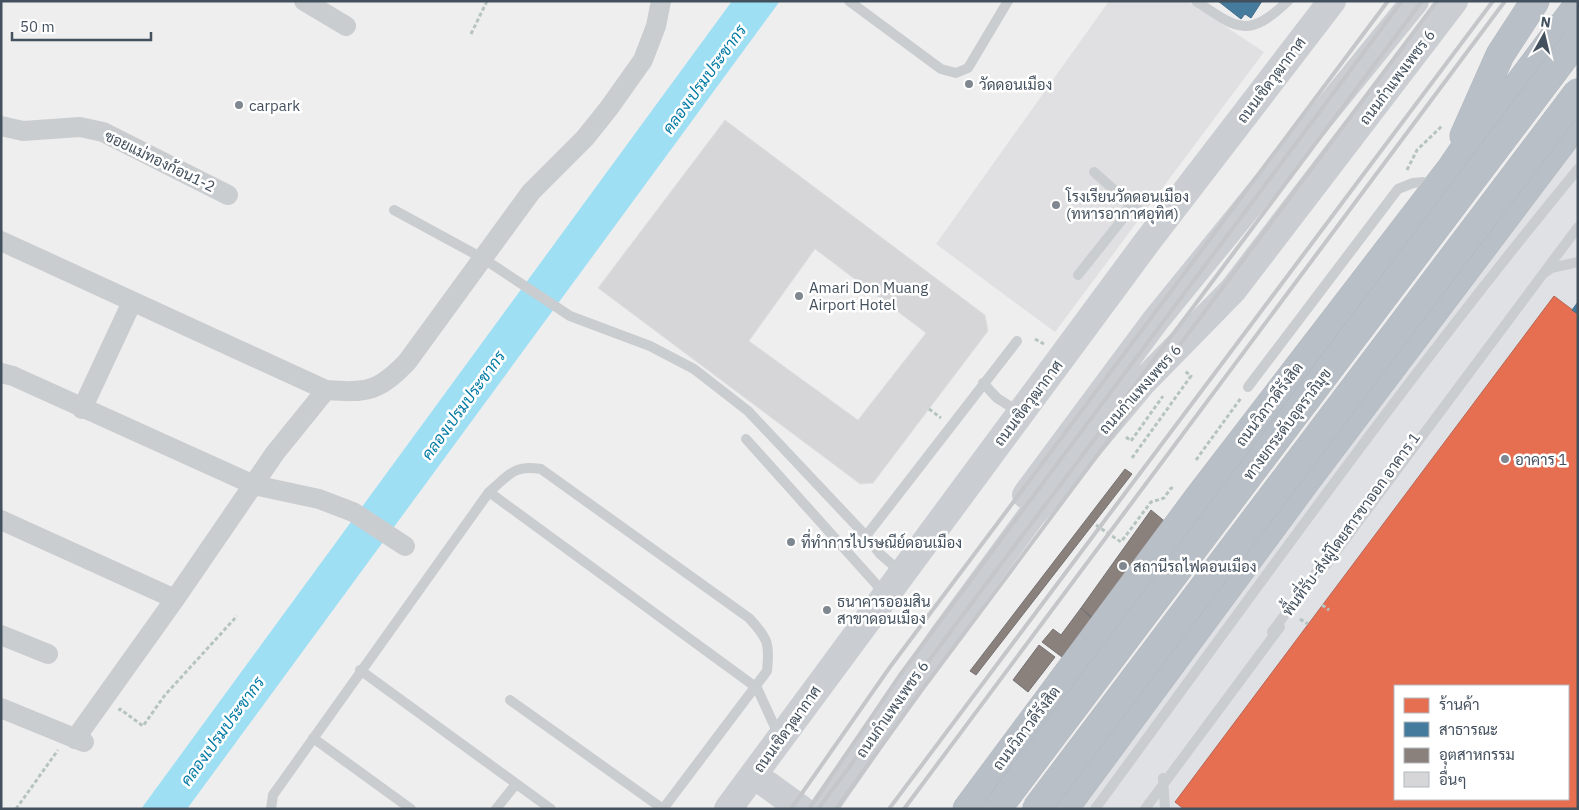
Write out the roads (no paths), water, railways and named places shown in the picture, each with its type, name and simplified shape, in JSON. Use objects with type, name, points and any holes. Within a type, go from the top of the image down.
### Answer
[{"type":"highway","points":[[1452,167],[1489,76],[1500,54],[1535,1]]},
{"type":"highway","points":[[1469,142],[1505,74],[1558,1]]},
{"type":"highway","name":"ถนนวิภาวดีรังสิต","points":[[967,809],[1204,490],[1452,167],[1469,142],[1518,85],[1578,5]]},
{"type":"highway","name":"ทางยกระดับอุตราภิมุข","points":[[997,809],[1578,39]]},
{"type":"highway","points":[[1036,809],[1578,92]]},
{"type":"highway","points":[[1064,809],[1304,484],[1578,121]]},
{"type":"main road","name":"ถนนเชิดวุฒากาศ","points":[[728,809],[1020,413],[1332,1]]},
{"type":"main road","name":"ถนนกำแพงเพชร 6","points":[[830,798],[871,707],[1010,517],[1155,321],[1415,1]]},
{"type":"main road","name":"ถนนกำแพงเพชร 6","points":[[830,798],[943,636],[1031,516],[1142,383],[1233,290],[1454,1]]},
{"type":"main road","points":[[754,775],[801,809]]},
{"type":"street","points":[[304,1],[346,26]]},
{"type":"street","points":[[1,241],[326,390],[350,391],[372,389],[389,380],[407,362],[484,259],[531,192],[585,138],[643,60],[656,26],[661,1]]},
{"type":"street","name":"ซอยแม่ทองก้อน1-2","points":[[1,126],[23,130],[80,127],[103,132],[228,195]]},
{"type":"street","points":[[82,409],[132,302]]},
{"type":"street","points":[[1,374],[13,376],[82,409],[254,485],[319,499],[353,512],[398,541]]},
{"type":"street","points":[[1,708],[79,740],[274,454],[326,390]]},
{"type":"street","points":[[1,520],[175,599]]},
{"type":"street","points":[[1,635],[48,654]]},
{"type":"lane","points":[[856,3],[941,69],[956,73],[968,68],[1008,1]]},
{"type":"lane","points":[[1196,1],[1230,24],[1241,26],[1256,25],[1270,18],[1288,1]]},
{"type":"lane","points":[[1095,809],[1394,405],[1533,223],[1578,169]]},
{"type":"lane","points":[[1094,172],[1130,204],[1161,225]]},
{"type":"lane","points":[[1248,387],[1398,189],[1412,183],[1424,182],[1433,191]]},
{"type":"lane","points":[[1078,275],[1121,220],[1130,204]]},
{"type":"lane","points":[[394,210],[484,259],[570,316],[650,346],[694,369],[748,412],[866,536],[880,554],[902,572]]},
{"type":"lane","points":[[1539,273],[1578,218]]},
{"type":"lane","points":[[1539,273],[1578,227]]},
{"type":"lane","points":[[1539,273],[1551,268],[1578,262]]},
{"type":"lane","name":"พื้นที่รับ-ส่งผู้โดยสารขาออก อาคาร 1","points":[[1166,777],[1539,273]]},
{"type":"lane","points":[[866,536],[1017,341]]},
{"type":"lane","points":[[983,383],[997,398],[1020,413]]},
{"type":"lane","points":[[746,439],[886,595]]},
{"type":"lane","points":[[271,809],[273,795],[360,670],[489,492],[514,471],[526,466],[540,469],[749,618],[764,634],[770,650],[767,671],[756,688],[663,809],[510,700]]},
{"type":"lane","points":[[489,492],[756,688],[780,737]]},
{"type":"lane","points":[[360,670],[551,809]]},
{"type":"lane","points":[[313,738],[411,809]]},
{"type":"lane","points":[[1140,809],[1166,777]]},
{"type":"lane","points":[[1145,809],[1166,777]]},
{"type":"lane","points":[[1165,809],[1166,777]]},
{"type":"lane","points":[[496,809],[516,784]]},
{"type":"water","name":"คลองเปรมประชากร","points":[[732,1],[780,1],[187,809],[141,809]]},
{"type":"railway","points":[[791,809],[890,667],[1388,1]]},
{"type":"railway","points":[[809,809],[900,675],[1402,1]]},
{"type":"railway","points":[[818,809],[1422,1]]},
{"type":"railway","points":[[836,809],[921,691],[1437,1]]},
{"type":"railway","points":[[889,809],[1493,1]]},
{"type":"railway","points":[[904,809],[1505,1]]},
{"type":"place","name":"วัดดอนเมือง","points":[[969,84]]},
{"type":"place","name":"carpark","points":[[239,105]]},
{"type":"place","name":"โรงเรียนวัดดอนเมือง (ทหารอากาศอุทิศ)","points":[[1056,205]]},
{"type":"place","name":"Amari Don Muang Airport Hotel","points":[[799,296]]},
{"type":"place","name":"อาคาร 1","points":[[1505,459]]},
{"type":"place","name":"ที่ทำการไปรษณีย์ดอนเมือง","points":[[791,542]]},
{"type":"place","name":"สถานีรถไฟดอนเมือง","points":[[1123,566]]},
{"type":"place","name":"ธนาคารออมสิน สาขาดอนเมือง","points":[[827,610]]}]
